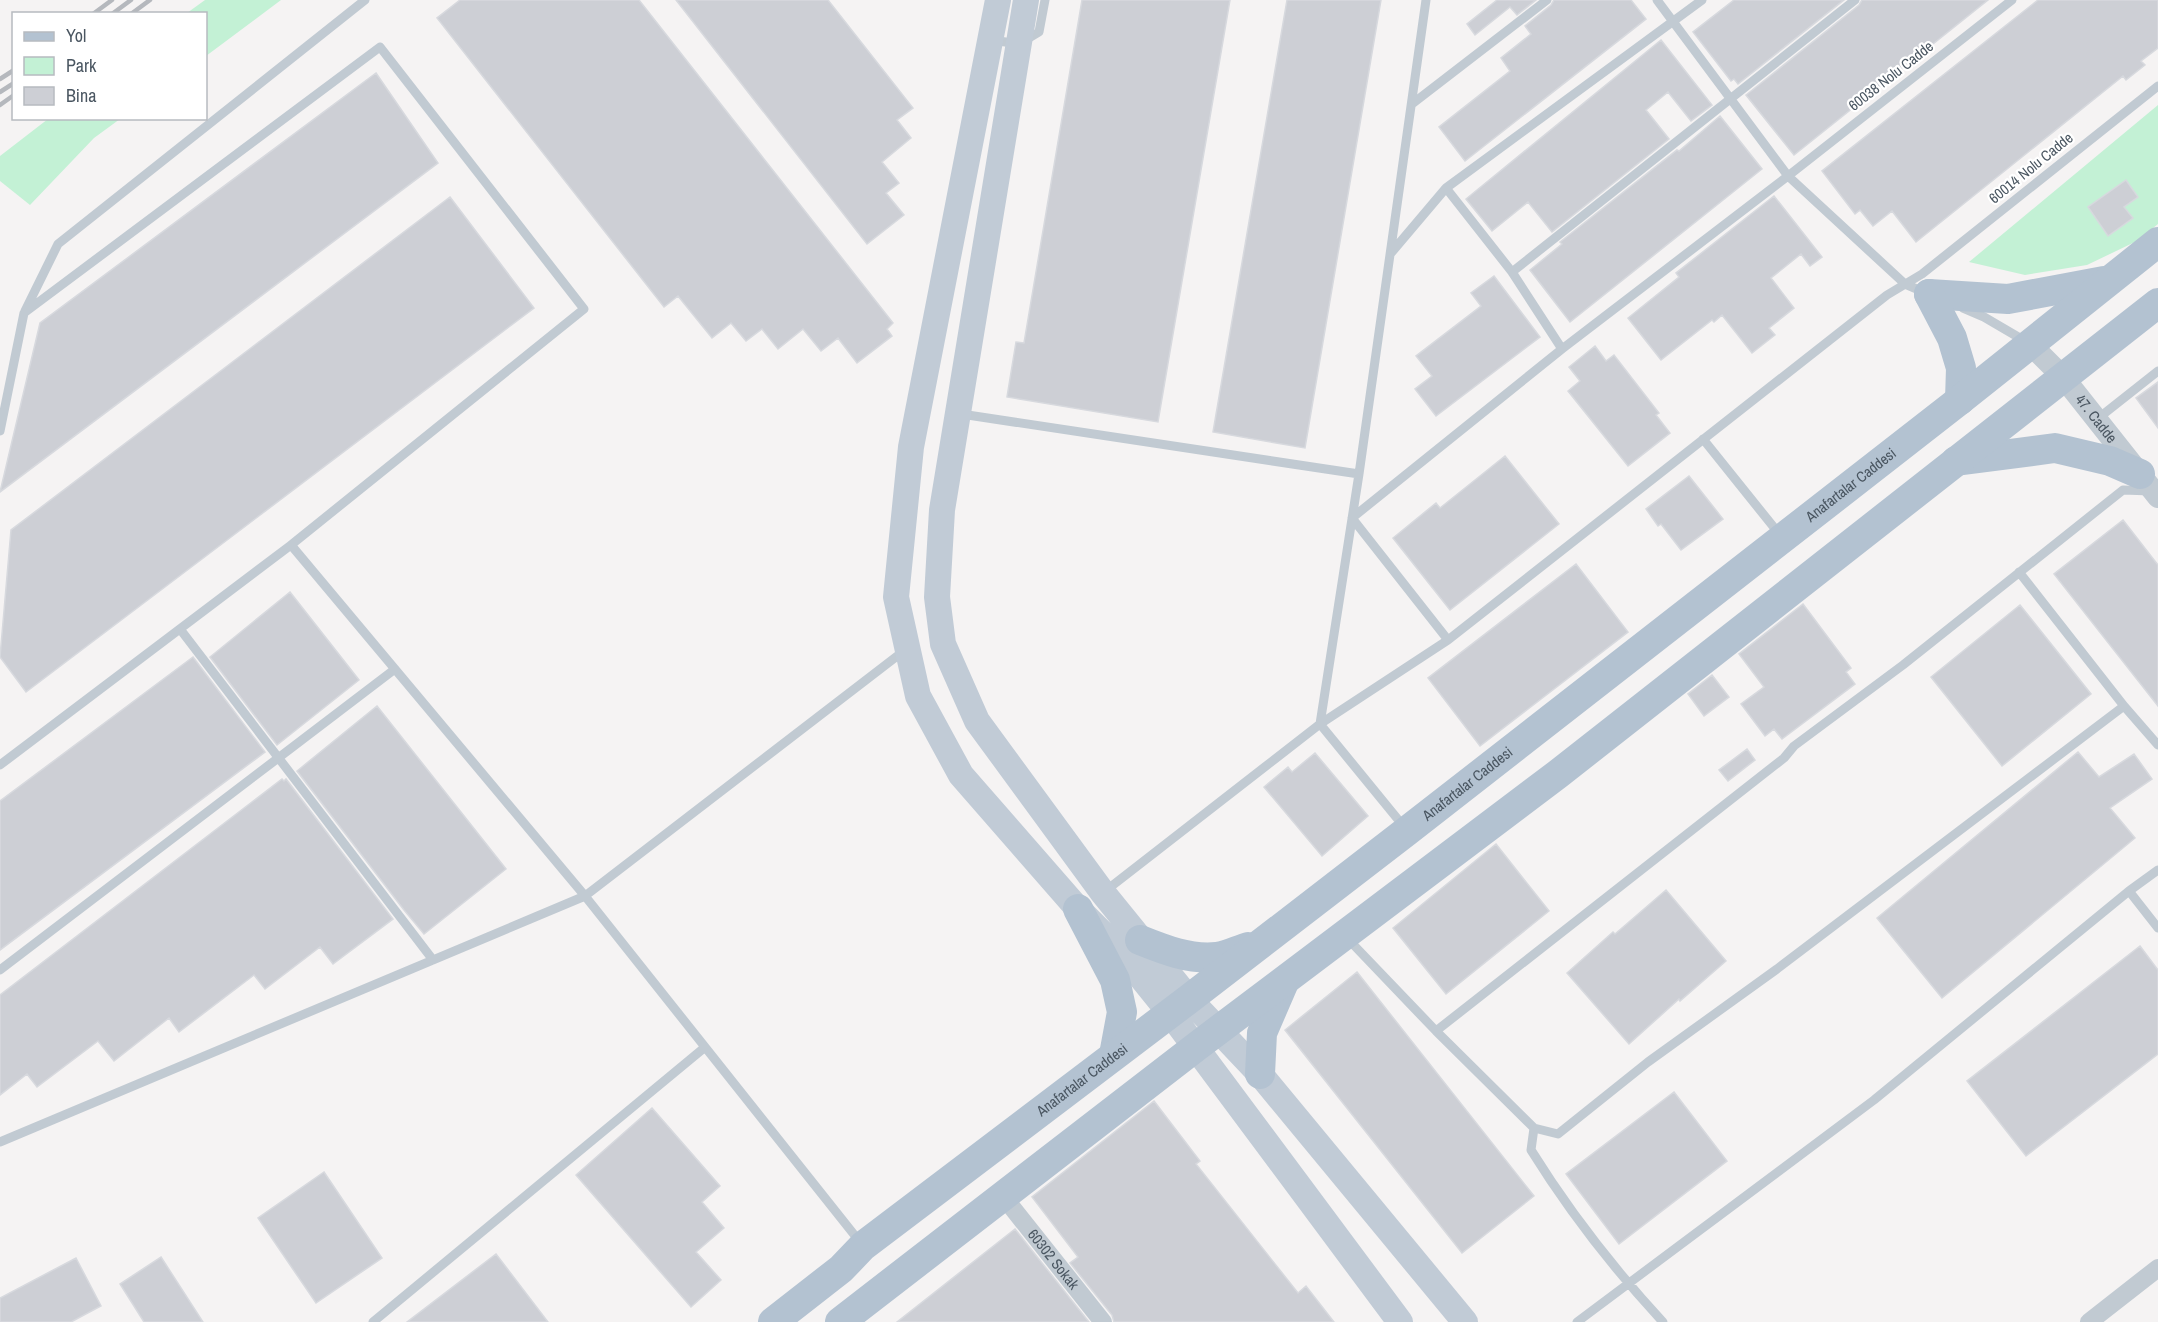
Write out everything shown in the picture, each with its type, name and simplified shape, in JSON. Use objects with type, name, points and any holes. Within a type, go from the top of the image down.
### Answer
[{"type":"main road","points":[[998,0],[911,447],[896,597],[918,696],[961,775],[1078,909],[1180,1006],[1220,1030],[1260,1074],[1465,1322]]},
{"type":"main road","points":[[1026,0],[942,510],[938,597],[943,644],[977,721],[1140,940],[1180,1006],[1196,1047],[1400,1322]]},
{"type":"main road","name":"Anafartalar Caddesi","points":[[773,1322],[841,1269],[863,1246],[1407,831],[1960,400],[2158,242]]},
{"type":"main road","points":[[1919,284],[2008,299],[2108,281]]},
{"type":"main road","points":[[1919,284],[1952,338],[1961,368],[1960,400]]},
{"type":"main road","points":[[840,1322],[1285,979],[1567,767],[2158,303]]},
{"type":"main road","points":[[1956,461],[2055,448],[2110,461],[2152,487]]},
{"type":"main road","points":[[1078,909],[1115,980],[1122,1012],[1114,1055]]},
{"type":"main road","points":[[1140,940],[1168,951],[1193,957],[1219,957],[1265,940]]},
{"type":"main road","points":[[1260,1074],[1262,1033],[1285,979]]},
{"type":"street","name":"47. Cadde","points":[[2030,344],[2063,377],[2152,487]]},
{"type":"street","name":"60302 Sokak","points":[[1003,1196],[1103,1322]]},
{"type":"street","points":[[2089,1322],[2158,1268]]},
{"type":"lane","points":[[0,431],[24,314],[58,244],[365,0]]},
{"type":"lane","points":[[990,40],[1019,44],[1039,32],[1045,0]]},
{"type":"lane","points":[[1407,831],[1320,724],[1359,474],[1426,0]]},
{"type":"lane","points":[[1412,105],[1547,0]]},
{"type":"lane","points":[[1657,0],[1788,176],[1919,284],[1984,317],[2030,344]]},
{"type":"lane","points":[[1390,254],[1446,189],[1702,0]]},
{"type":"lane","points":[[1512,272],[1855,0]]},
{"type":"lane","name":"60038 Nolu Cadde","points":[[1352,518],[1562,349],[2012,0]]},
{"type":"lane","points":[[0,765],[291,545],[584,309],[380,47],[24,314]]},
{"type":"lane","name":"60014 Nolu Cadde","points":[[1103,893],[1320,724],[1448,640],[1887,295],[1919,284],[2158,86]]},
{"type":"lane","points":[[1446,189],[1512,272],[1562,349]]},
{"type":"lane","points":[[2096,420],[2158,371]]},
{"type":"lane","points":[[958,413],[1359,474]]},
{"type":"lane","points":[[1703,439],[1782,537]]},
{"type":"lane","points":[[1436,1031],[1784,758],[1794,746],[1903,665],[2123,490],[2152,487]]},
{"type":"lane","points":[[1352,518],[1448,640]]},
{"type":"lane","points":[[291,545],[585,896],[863,1246]]},
{"type":"lane","points":[[2019,572],[2124,706],[2158,745]]},
{"type":"lane","points":[[180,629],[433,960]]},
{"type":"lane","points":[[0,1142],[585,896],[907,648]]},
{"type":"lane","points":[[0,970],[395,669]]},
{"type":"lane","points":[[1344,935],[1534,1128],[1558,1134],[1648,1062],[1777,969],[2124,706]]},
{"type":"lane","points":[[1577,1322],[1874,1100],[2129,891],[2158,870]]},
{"type":"lane","points":[[2129,891],[2158,928]]},
{"type":"lane","points":[[373,1322],[704,1048]]},
{"type":"lane","points":[[1534,1128],[1531,1150],[1553,1186],[1628,1284],[1663,1322]]},
{"type":"green space","points":[[205,0],[281,0],[207,55],[207,12],[188,12]]},
{"type":"green space","points":[[2158,105],[2158,224],[2137,241],[2087,265],[2025,275],[1969,262]]},
{"type":"green space","points":[[47,120],[119,120],[94,138],[30,205],[0,181],[0,156]]},
{"type":"building","points":[[460,0],[639,0],[893,323],[887,329],[892,336],[857,363],[838,338],[821,351],[803,329],[778,349],[762,329],[746,341],[731,323],[712,338],[678,296],[664,307],[437,18]]},
{"type":"building","points":[[676,0],[828,0],[913,108],[897,120],[911,138],[882,162],[899,183],[886,193],[904,215],[867,244]]},
{"type":"building","points":[[1082,0],[1230,0],[1158,422],[1007,397],[1016,342],[1024,343]]},
{"type":"building","points":[[1287,0],[1381,0],[1305,448],[1213,432]]},
{"type":"building","points":[[1497,0],[1536,0],[1517,15],[1510,7],[1475,35],[1467,24]]},
{"type":"building","points":[[1554,0],[1631,0],[1646,19],[1465,161],[1439,127],[1510,71],[1501,58],[1531,34],[1525,26]]},
{"type":"building","points":[[1734,0],[1844,0],[1738,84],[1734,79],[1731,81],[1693,32]]},
{"type":"building","points":[[1862,0],[1988,0],[1794,155],[1746,95],[1859,5]]},
{"type":"building","points":[[2038,0],[2158,0],[2158,48],[2141,61],[2145,65],[2126,80],[2123,76],[1916,242],[1892,211],[1873,226],[1860,210],[1855,214],[1822,171]]},
{"type":"building","points":[[1661,40],[1712,105],[1691,121],[1668,92],[1646,110],[1669,139],[1552,232],[1528,202],[1492,231],[1466,199]]},
{"type":"building","points":[[376,73],[438,163],[0,492],[40,323]]},
{"type":"building","points":[[1720,116],[1762,169],[1570,322],[1530,270],[1562,244],[1560,242],[1677,150],[1679,151]]},
{"type":"building","points":[[2126,180],[2138,197],[2124,207],[2133,218],[2108,236],[2088,207]]},
{"type":"building","points":[[1774,196],[1822,257],[1810,266],[1801,254],[1771,278],[1794,308],[1769,328],[1775,335],[1752,353],[1722,315],[1714,322],[1712,320],[1661,360],[1628,318],[1679,277],[1676,273]]},
{"type":"building","points":[[450,197],[534,308],[26,692],[0,657],[11,530]]},
{"type":"building","points":[[1494,276],[1540,337],[1436,416],[1415,389],[1432,376],[1416,356],[1481,306],[1471,293]]},
{"type":"building","points":[[1595,346],[1606,361],[1614,355],[1659,413],[1656,415],[1670,433],[1628,466],[1568,391],[1580,381],[1569,367]]},
{"type":"building","points":[[2158,382],[2158,428],[2136,398]]},
{"type":"building","points":[[1505,456],[1559,524],[1450,610],[1393,538],[1436,503],[1440,508]]},
{"type":"building","points":[[1689,476],[1723,519],[1681,550],[1661,524],[1658,526],[1646,509]]},
{"type":"building","points":[[2123,520],[2158,565],[2158,706],[2054,574]]},
{"type":"building","points":[[1576,564],[1628,632],[1480,746],[1428,678]]},
{"type":"building","points":[[290,592],[359,680],[277,745],[210,657]]},
{"type":"building","points":[[1803,604],[1851,668],[1846,672],[1855,684],[1782,739],[1774,729],[1765,736],[1741,704],[1764,687],[1739,654]]},
{"type":"building","points":[[2020,605],[2091,694],[2002,766],[1931,677]]},
{"type":"building","points":[[193,657],[265,752],[0,950],[0,801]]},
{"type":"building","points":[[1712,675],[1729,697],[1704,716],[1688,694]]},
{"type":"building","points":[[377,706],[506,869],[424,934],[297,771]]},
{"type":"building","points":[[1747,749],[1755,760],[1728,781],[1719,770]]},
{"type":"building","points":[[2078,752],[2099,777],[2134,754],[2152,779],[2110,808],[2135,838],[1942,998],[1877,918]]},
{"type":"building","points":[[1315,753],[1368,816],[1322,856],[1264,787],[1288,767],[1292,772]]},
{"type":"building","points":[[282,779],[284,781],[286,779],[393,919],[333,964],[320,947],[265,989],[254,975],[179,1032],[169,1018],[114,1061],[98,1041],[37,1087],[27,1074],[0,1095],[0,995]]},
{"type":"building","points":[[1496,844],[1549,911],[1446,994],[1393,928]]},
{"type":"building","points":[[1666,890],[1726,961],[1629,1044],[1567,973],[1613,932],[1615,934]]},
{"type":"building","points":[[2140,946],[2158,970],[2158,1054],[2026,1156],[1967,1081]]},
{"type":"building","points":[[1357,972],[1534,1196],[1462,1253],[1285,1030]]},
{"type":"building","points":[[1674,1092],[1727,1161],[1619,1244],[1566,1174]]},
{"type":"building","points":[[1154,1101],[1200,1161],[1196,1164],[1298,1293],[1306,1286],[1334,1322],[1114,1322],[1112,1315],[1070,1263],[1078,1257],[1032,1197]]},
{"type":"building","points":[[652,1108],[720,1186],[702,1202],[724,1228],[696,1252],[721,1280],[691,1307],[576,1175]]},
{"type":"building","points":[[324,1172],[382,1258],[316,1303],[258,1218]]},
{"type":"building","points":[[1015,1229],[1089,1322],[897,1322]]},
{"type":"building","points":[[496,1254],[548,1322],[407,1322]]},
{"type":"building","points":[[161,1257],[203,1322],[144,1322],[120,1284]]},
{"type":"building","points":[[76,1258],[101,1306],[71,1322],[0,1322],[0,1298]]},
{"type":"railway","points":[[96,12],[112,0]]},
{"type":"railway","points":[[115,12],[131,0]]},
{"type":"railway","points":[[134,12],[150,0]]},
{"type":"railway","points":[[0,79],[12,71]]},
{"type":"railway","points":[[0,92],[12,84]]},
{"type":"railway","points":[[0,105],[12,96]]}]
